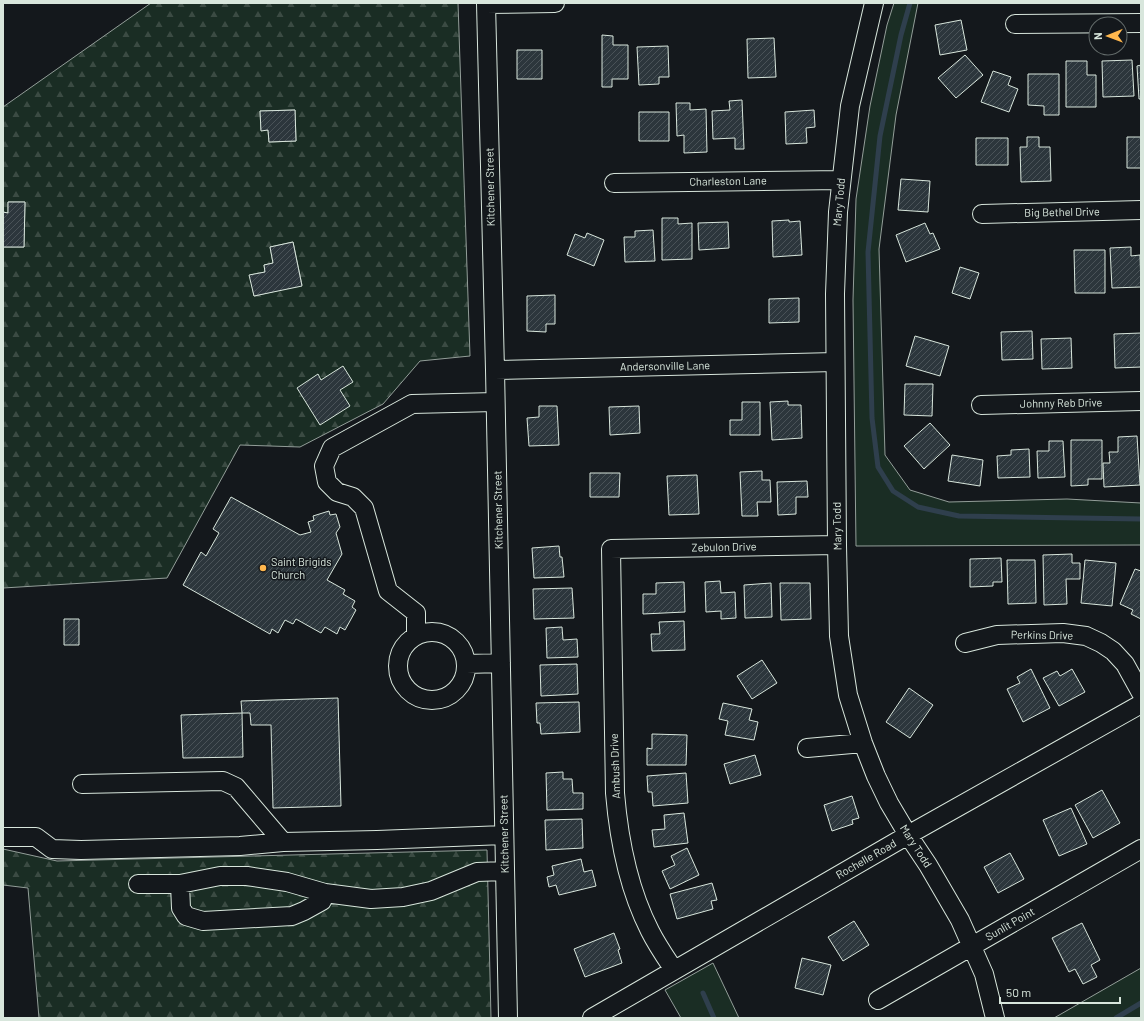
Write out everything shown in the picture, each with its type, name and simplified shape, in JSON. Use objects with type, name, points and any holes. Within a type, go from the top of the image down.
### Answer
[{"type":"street","points":[[486,4],[555,3]]},
{"type":"street","name":"Mary Todd","points":[[874,3],[850,106],[841,180],[837,235],[835,362],[839,636],[848,695],[863,743],[876,776],[888,803],[928,865],[960,920],[984,974],[996,1018]]},
{"type":"street","name":"Kitchener Street","points":[[486,4],[496,402],[508,1018]]},
{"type":"street","points":[[1015,24],[1141,23]]},
{"type":"street","name":"Charleston Lane","points":[[614,183],[841,180]]},
{"type":"street","name":"Big Bethel Drive","points":[[982,214],[1141,210]]},
{"type":"street","name":"Andersonville Lane","points":[[495,370],[835,362]]},
{"type":"street","name":"Johnny Reb Drive","points":[[981,405],[1141,401]]},
{"type":"street","points":[[416,636],[416,613],[388,591],[364,508],[353,497],[336,492],[327,482],[324,466],[332,448],[412,404],[496,402]]},
{"type":"street","name":"Zebulon Drive","points":[[611,549],[837,545]]},
{"type":"street","name":"Ambush Drive","points":[[611,549],[615,793],[618,829],[636,899],[650,932],[674,970]]},
{"type":"street","points":[[429,632],[443,633],[455,640],[463,651],[467,664],[466,676],[460,686],[452,694],[443,699],[433,701],[423,699],[411,693],[402,683],[398,670],[400,657],[406,644],[416,636],[429,632]]},
{"type":"street","name":"Perkins Drive","points":[[965,643],[997,635],[1063,633],[1086,636],[1113,651],[1125,664],[1141,693]]},
{"type":"street","points":[[467,664],[501,663]]},
{"type":"street","name":"Rochelle Road","points":[[601,1016],[674,970],[908,835],[1141,704]]},
{"type":"street","points":[[807,748],[863,743]]},
{"type":"street","points":[[82,784],[223,781],[236,787],[283,842]]},
{"type":"street","points":[[3,837],[36,837],[52,849],[81,850],[240,846],[283,842],[504,835]]},
{"type":"street","name":"Sunlit Point","points":[[878,1000],[1141,849]]},
{"type":"street","points":[[138,884],[180,884],[220,876],[247,876],[287,882],[325,893],[371,899],[403,898],[430,891],[477,872],[505,871]]},
{"type":"street","points":[[180,884],[181,908],[186,916],[203,921],[292,916],[304,912],[322,901],[325,893]]},
{"type":"green space","points":[[151,3],[458,3],[470,356],[420,361],[383,404],[300,447],[240,445],[167,578],[3,588],[3,247],[24,247],[25,202],[8,202],[8,213],[3,212],[3,107]],"holes":[[[295,110],[296,141],[269,142],[268,130],[261,130],[260,111]],[[293,242],[302,285],[254,296],[250,275],[265,272],[264,265],[273,263],[270,247]]]},
{"type":"green space","points":[[894,3],[918,3],[896,115],[879,249],[885,455],[910,490],[949,502],[1067,499],[1141,503],[1141,545],[856,546],[853,300],[856,199],[870,106],[887,25]]},
{"type":"green space","points":[[3,849],[57,861],[487,850],[491,1018],[39,1018],[28,888],[3,885]]},
{"type":"green space","points":[[713,963],[739,1018],[681,1018],[665,990]]},
{"type":"green space","points":[[1141,968],[1141,1018],[1054,1018]]},
{"type":"building","points":[[961,20],[967,50],[940,55],[935,25]]},
{"type":"building","points":[[602,35],[613,36],[613,45],[628,45],[628,79],[612,79],[612,87],[602,87]]},
{"type":"building","points":[[774,38],[776,77],[748,78],[747,39]]},
{"type":"building","points":[[668,46],[669,77],[659,77],[659,84],[639,85],[637,47]]},
{"type":"building","points":[[517,50],[542,50],[542,79],[517,79]]},
{"type":"building","points":[[965,55],[983,75],[956,98],[938,78]]},
{"type":"building","points":[[1132,60],[1134,96],[1103,97],[1102,61]]},
{"type":"building","points":[[1066,61],[1087,61],[1087,75],[1096,75],[1096,107],[1066,107]]},
{"type":"building","points":[[1141,65],[1141,99],[1139,99],[1137,66]]},
{"type":"building","points":[[993,71],[1011,77],[1008,85],[1018,89],[1009,112],[981,102]]},
{"type":"building","points":[[1028,74],[1059,74],[1059,115],[1044,115],[1044,106],[1028,105]]},
{"type":"building","points":[[742,100],[744,149],[735,149],[735,138],[713,139],[712,111],[730,110],[729,101]]},
{"type":"building","points":[[676,103],[690,103],[690,110],[706,109],[707,152],[684,153],[684,135],[677,136]]},
{"type":"building","points":[[295,110],[296,141],[269,142],[268,130],[261,131],[260,111]]},
{"type":"building","points":[[814,110],[815,127],[806,128],[807,143],[786,144],[785,112]]},
{"type":"building","points":[[639,112],[669,112],[669,141],[639,141]]},
{"type":"building","points":[[1027,137],[1039,137],[1039,147],[1050,147],[1051,181],[1021,182],[1020,147],[1027,147]]},
{"type":"building","points":[[1127,137],[1141,137],[1141,168],[1127,168]]},
{"type":"building","points":[[976,138],[1008,138],[1008,165],[976,165]]},
{"type":"building","points":[[901,179],[930,181],[928,212],[898,210]]},
{"type":"building","points":[[8,202],[25,202],[24,247],[3,247],[3,212],[8,213]]},
{"type":"building","points":[[662,218],[678,218],[678,224],[692,223],[692,259],[662,260]]},
{"type":"building","points":[[789,220],[789,222],[800,221],[802,255],[773,257],[772,221]]},
{"type":"building","points":[[728,222],[729,248],[699,250],[698,223]]},
{"type":"building","points":[[925,223],[930,234],[933,233],[940,249],[906,262],[896,235]]},
{"type":"building","points":[[653,230],[655,261],[625,262],[624,237],[635,237],[635,231]]},
{"type":"building","points":[[587,233],[604,240],[594,266],[567,255],[575,234],[585,238]]},
{"type":"building","points":[[293,242],[302,286],[254,296],[249,275],[265,272],[264,265],[273,263],[270,247]]},
{"type":"building","points":[[1131,247],[1131,256],[1140,255],[1141,287],[1112,288],[1110,248]]},
{"type":"building","points":[[1074,250],[1105,250],[1105,293],[1075,293]]},
{"type":"building","points":[[960,267],[979,273],[970,299],[952,293]]},
{"type":"building","points":[[555,295],[555,324],[546,324],[546,332],[527,331],[527,296]]},
{"type":"building","points":[[799,298],[799,322],[769,323],[769,299]]},
{"type":"building","points":[[1032,331],[1033,359],[1002,360],[1001,332]]},
{"type":"building","points":[[1141,333],[1141,367],[1115,368],[1114,334]]},
{"type":"building","points":[[915,336],[949,346],[940,376],[906,366]]},
{"type":"building","points":[[1071,338],[1072,368],[1042,369],[1041,339]]},
{"type":"building","points":[[343,366],[353,382],[340,390],[350,406],[320,425],[297,388],[318,374],[321,380]]},
{"type":"building","points":[[905,384],[933,384],[932,416],[904,415]]},
{"type":"building","points":[[788,401],[788,405],[801,405],[802,438],[772,440],[770,402]]},
{"type":"building","points":[[742,402],[760,402],[760,435],[730,435],[730,420],[742,420]]},
{"type":"building","points":[[539,406],[557,406],[559,445],[529,446],[527,418],[539,417]]},
{"type":"building","points":[[639,406],[640,433],[610,435],[609,407]]},
{"type":"building","points":[[930,423],[950,445],[924,469],[904,446]]},
{"type":"building","points":[[1137,436],[1140,485],[1104,487],[1103,463],[1110,463],[1109,452],[1118,452],[1118,437]]},
{"type":"building","points":[[1071,440],[1102,440],[1102,479],[1088,479],[1088,485],[1071,486]]},
{"type":"building","points":[[1049,441],[1063,441],[1065,477],[1038,478],[1037,451],[1049,451]]},
{"type":"building","points":[[1029,449],[1030,477],[998,478],[997,456],[1011,455],[1011,450]]},
{"type":"building","points":[[952,455],[983,460],[980,486],[948,481]]},
{"type":"building","points":[[762,471],[762,480],[770,480],[771,502],[757,502],[758,516],[742,516],[740,472]]},
{"type":"building","points":[[590,473],[620,473],[619,497],[590,497]]},
{"type":"building","points":[[697,475],[699,514],[669,515],[667,476]]},
{"type":"building","points":[[807,481],[808,497],[796,497],[796,514],[778,515],[777,482]]},
{"type":"building","name":"Saint Brigids Church","points":[[231,497],[300,535],[311,532],[308,522],[314,520],[313,516],[329,511],[330,515],[336,514],[340,527],[336,533],[342,554],[327,580],[345,590],[343,594],[355,601],[352,607],[356,610],[345,630],[340,627],[337,634],[325,627],[321,633],[296,619],[293,624],[285,620],[278,633],[272,629],[270,634],[183,585],[201,552],[206,556],[219,533],[213,529]]},
{"type":"building","points":[[559,546],[560,557],[562,557],[564,577],[534,578],[532,548]]},
{"type":"building","points":[[1072,554],[1072,563],[1080,563],[1080,579],[1066,579],[1067,604],[1044,605],[1043,555]]},
{"type":"building","points":[[1001,558],[1002,582],[993,582],[993,586],[970,587],[970,559]]},
{"type":"building","points":[[1007,560],[1035,560],[1036,603],[1008,604]]},
{"type":"building","points":[[1085,560],[1116,563],[1112,606],[1081,603]]},
{"type":"building","points":[[1135,569],[1141,571],[1141,619],[1131,614],[1133,610],[1120,604]]},
{"type":"building","points":[[720,581],[721,593],[735,592],[736,618],[721,619],[721,611],[706,612],[705,582]]},
{"type":"building","points":[[684,582],[685,612],[643,614],[643,594],[656,594],[656,583]]},
{"type":"building","points":[[771,583],[772,617],[745,618],[744,585]]},
{"type":"building","points":[[780,583],[810,583],[811,619],[781,620]]},
{"type":"building","points":[[572,588],[574,618],[534,619],[533,589]]},
{"type":"building","points":[[64,619],[79,619],[79,645],[64,645]]},
{"type":"building","points":[[684,621],[685,650],[652,651],[651,634],[660,634],[659,622]]},
{"type":"building","points":[[562,627],[563,640],[577,639],[578,657],[547,658],[546,628]]},
{"type":"building","points":[[762,660],[777,683],[752,699],[737,676]]},
{"type":"building","points":[[577,664],[578,694],[541,696],[540,665]]},
{"type":"building","points":[[1031,669],[1050,708],[1023,722],[1007,689],[1020,683],[1017,677]]},
{"type":"building","points":[[1072,669],[1085,692],[1059,706],[1043,678],[1057,671],[1060,676]]},
{"type":"building","points":[[909,688],[933,705],[910,738],[886,722]]},
{"type":"building","points":[[338,698],[341,806],[273,808],[271,725],[251,725],[250,713],[242,713],[241,701]]},
{"type":"building","points":[[579,702],[580,732],[541,734],[540,723],[537,723],[536,703]]},
{"type":"building","points":[[723,703],[752,709],[749,720],[758,722],[754,740],[725,735],[728,721],[719,719]]},
{"type":"building","points":[[242,713],[243,757],[183,758],[181,715]]},
{"type":"building","points":[[652,734],[687,735],[686,765],[647,765],[647,748],[652,749]]},
{"type":"building","points":[[755,755],[761,775],[730,784],[724,764]]},
{"type":"building","points":[[563,772],[563,779],[572,779],[573,793],[583,793],[583,809],[547,810],[546,773]]},
{"type":"building","points":[[686,773],[688,803],[653,806],[652,792],[648,792],[647,776]]},
{"type":"building","points":[[1102,790],[1120,823],[1093,838],[1075,805]]},
{"type":"building","points":[[852,796],[859,818],[852,820],[853,824],[832,831],[824,805]]},
{"type":"building","points":[[1071,808],[1087,844],[1059,856],[1043,820]]},
{"type":"building","points":[[684,813],[688,843],[654,847],[652,830],[665,829],[664,815]]},
{"type":"building","points":[[582,819],[583,848],[546,850],[545,820]]},
{"type":"building","points":[[687,848],[699,875],[670,889],[662,871],[675,865],[671,856]]},
{"type":"building","points":[[1010,853],[1024,879],[998,893],[984,867]]},
{"type":"building","points":[[581,859],[584,872],[592,870],[596,886],[559,895],[556,885],[549,887],[547,877],[554,875],[552,866]]},
{"type":"building","points":[[712,883],[717,900],[711,901],[713,909],[677,919],[670,894]]},
{"type":"building","points":[[854,921],[869,945],[843,961],[828,937]]},
{"type":"building","points":[[1082,923],[1100,960],[1091,965],[1097,977],[1083,984],[1075,969],[1069,972],[1052,938]]},
{"type":"building","points":[[614,933],[620,949],[618,950],[622,963],[585,977],[574,949]]},
{"type":"building","points":[[802,958],[831,965],[823,995],[795,988]]},
{"type":"waterway","points":[[910,3],[901,35],[880,136],[868,252],[872,418],[878,467],[893,491],[918,507],[959,516],[1141,519]]},
{"type":"waterway","points":[[703,993],[714,1018]]},
{"type":"waterway","points":[[1116,1018],[1141,1003]]},
{"type":"place","name":"Saint Brigids Church","points":[[263,568]]}]
